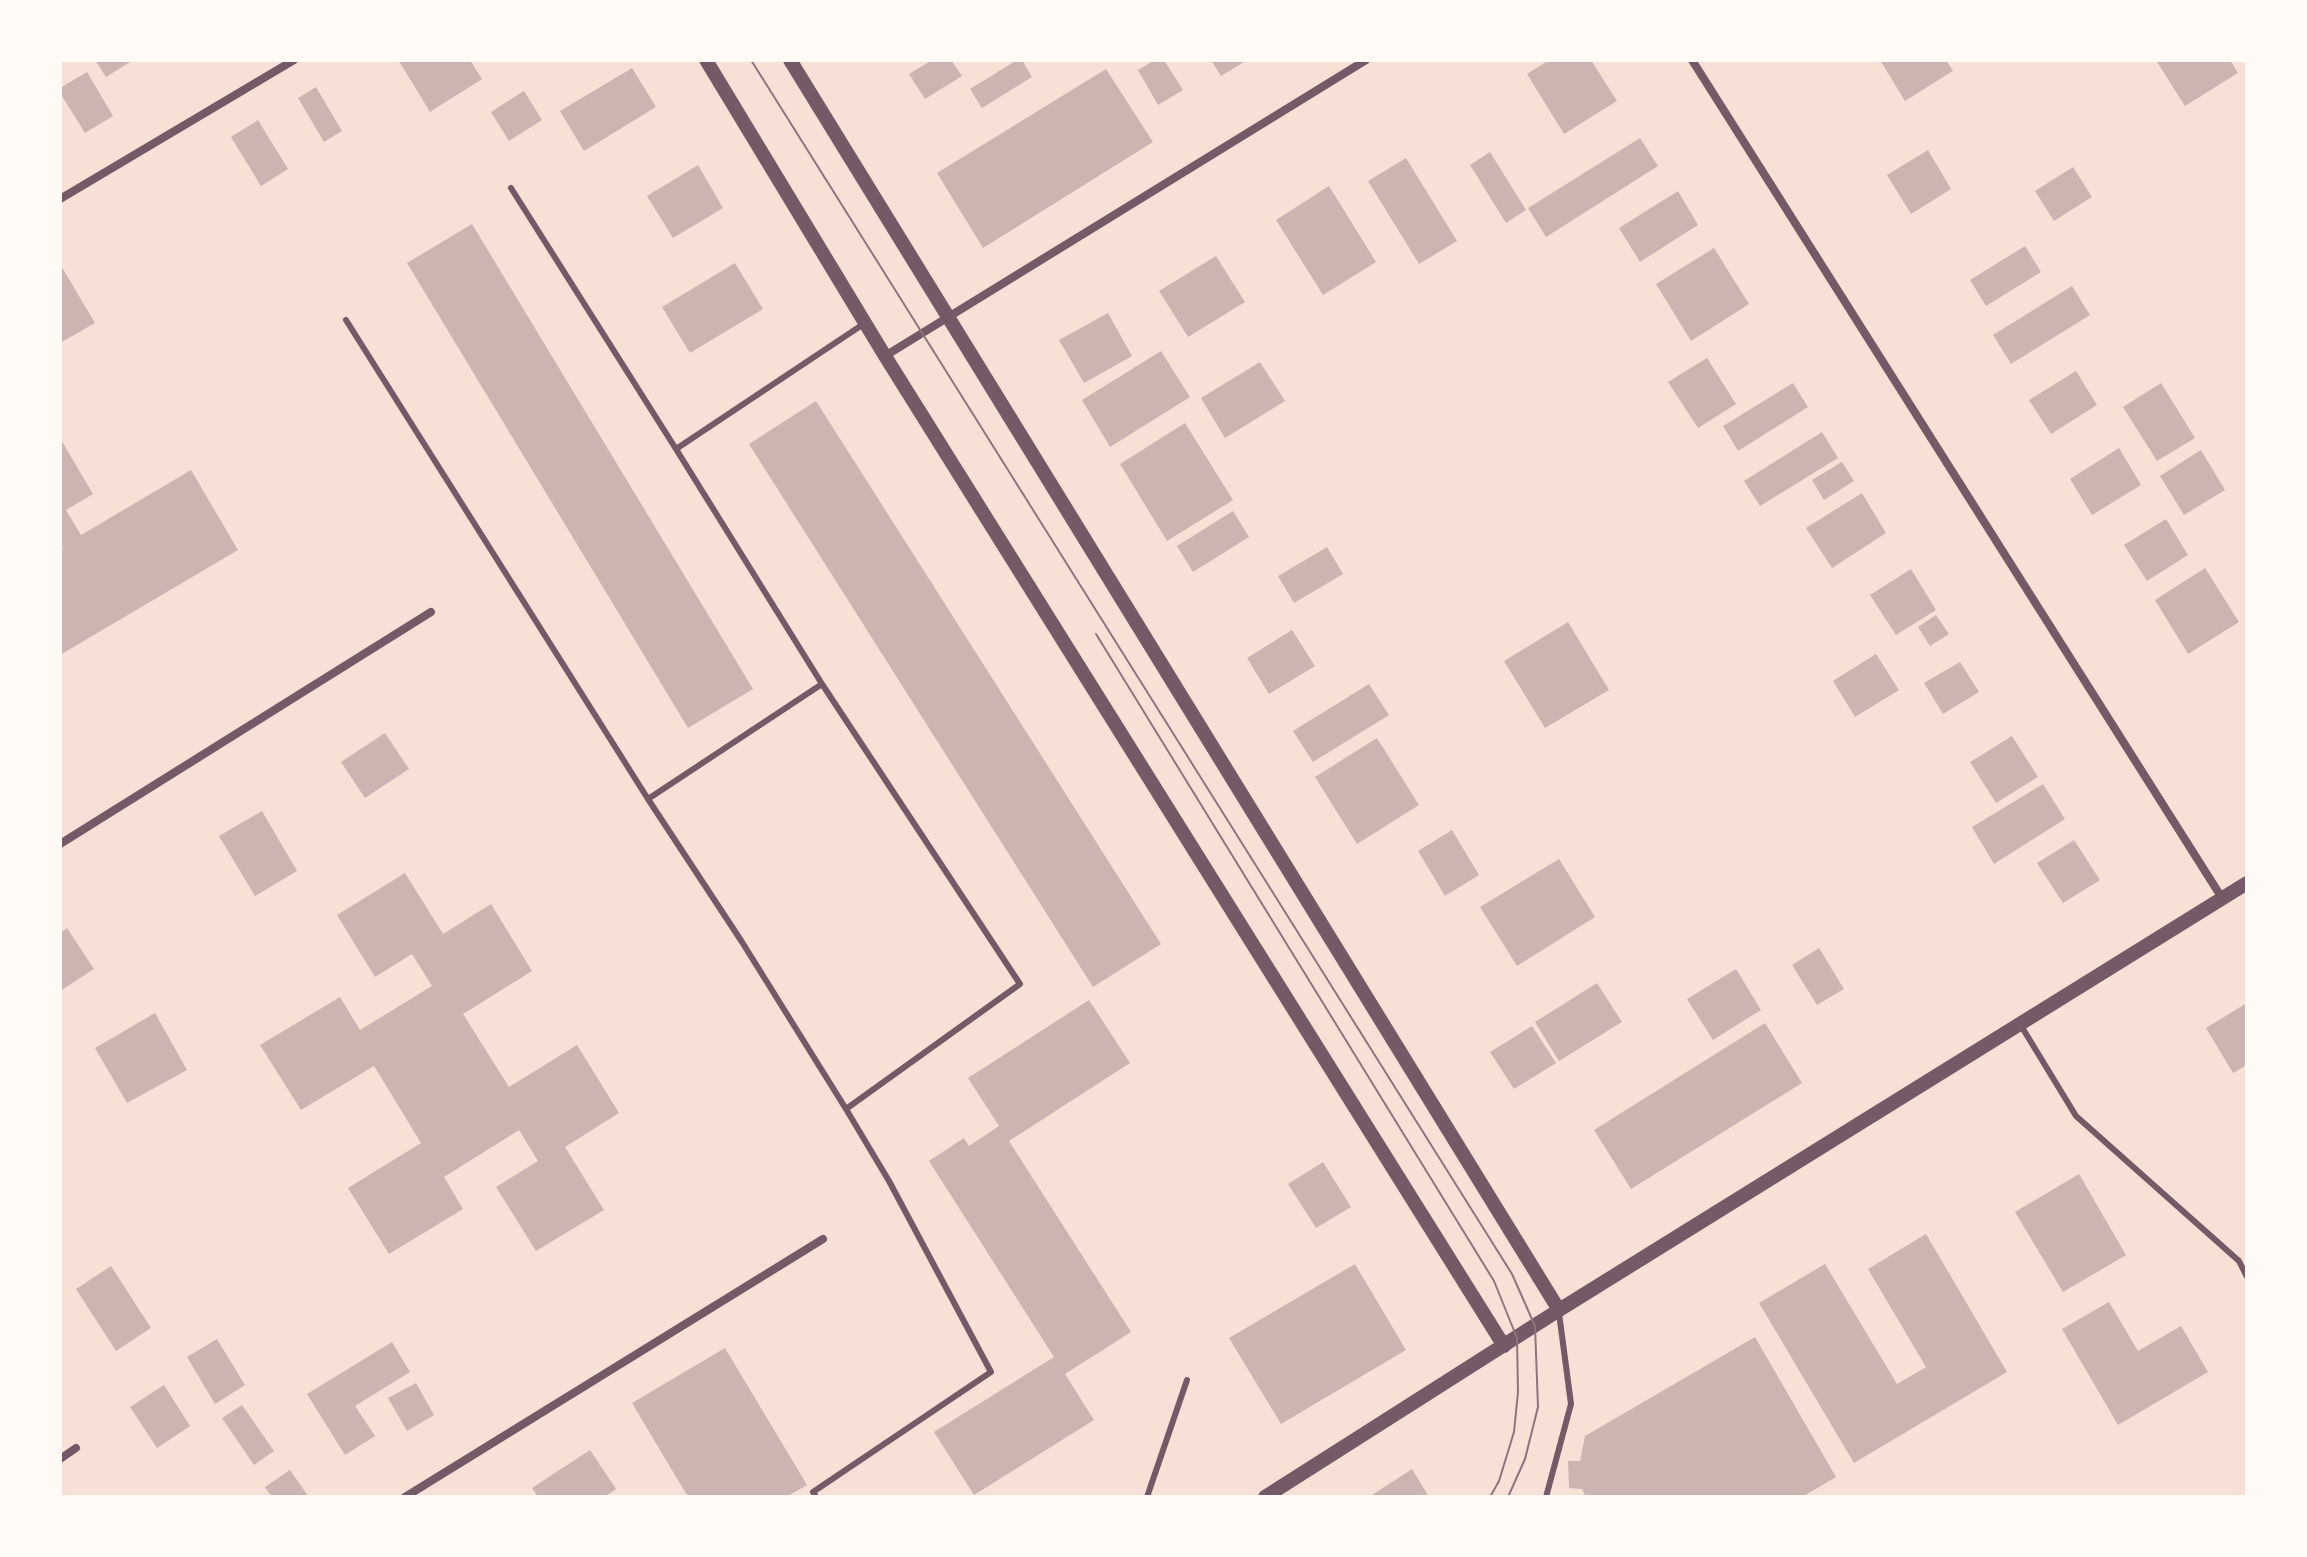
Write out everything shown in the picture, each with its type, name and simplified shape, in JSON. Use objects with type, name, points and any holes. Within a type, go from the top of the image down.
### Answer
[{"type":"street","points":[[60,199],[294,60]]},
{"type":"street","points":[[706,60],[885,356],[1504,1346]]},
{"type":"street","points":[[790,60],[1559,1310]]},
{"type":"street","points":[[885,356],[1366,60]]},
{"type":"street","points":[[1692,60],[2222,898]]},
{"type":"street","points":[[60,844],[431,612]]},
{"type":"street","points":[[1265,1497],[1559,1310],[2247,883]]},
{"type":"street","points":[[405,1497],[823,1239]]},
{"type":"street","points":[[60,1459],[76,1448]]},
{"type":"lane","points":[[511,188],[822,684],[1020,984],[846,1109]]},
{"type":"lane","points":[[346,320],[846,1109],[889,1181],[991,1372],[813,1492],[816,1497]]},
{"type":"lane","points":[[676,449],[865,323]]},
{"type":"lane","points":[[648,799],[822,684]]},
{"type":"lane","points":[[2020,1024],[2076,1116],[2239,1261],[2247,1277]]},
{"type":"lane","points":[[1546,1497],[1571,1404],[1559,1310]]},
{"type":"lane","points":[[1147,1497],[1187,1380]]},
{"type":"building","points":[[95,60],[129,60],[130,62],[106,77]]},
{"type":"building","points":[[401,60],[470,60],[482,79],[430,112]]},
{"type":"building","points":[[932,60],[951,60],[962,76],[925,99],[909,74]]},
{"type":"building","points":[[1017,60],[1022,60],[1032,77],[982,108],[970,89]]},
{"type":"building","points":[[1155,60],[1164,60],[1183,90],[1158,105],[1138,70]]},
{"type":"building","points":[[1211,60],[1247,60],[1221,76]]},
{"type":"building","points":[[1549,60],[1591,60],[1617,101],[1564,134],[1527,74]]},
{"type":"building","points":[[1880,60],[1946,60],[1953,71],[1905,101]]},
{"type":"building","points":[[2230,60],[2238,73],[2185,106],[2157,62]]},
{"type":"building","points":[[632,68],[656,107],[584,151],[560,111]]},
{"type":"building","points":[[1106,69],[1153,142],[983,248],[937,173]]},
{"type":"building","points":[[87,72],[113,116],[85,133],[60,93],[60,88]]},
{"type":"building","points":[[316,87],[342,131],[324,142],[298,98]]},
{"type":"building","points":[[524,91],[542,120],[509,141],[491,112]]},
{"type":"building","points":[[258,120],[288,169],[261,186],[231,137]]},
{"type":"building","points":[[1640,138],[1658,166],[1546,237],[1528,208]]},
{"type":"building","points":[[1928,150],[1951,189],[1911,214],[1887,175]]},
{"type":"building","points":[[1490,152],[1526,210],[1506,223],[1470,165]]},
{"type":"building","points":[[1406,158],[1457,241],[1419,264],[1368,181]]},
{"type":"building","points":[[698,165],[723,208],[673,238],[647,196]]},
{"type":"building","points":[[2073,167],[2092,197],[2054,221],[2035,191]]},
{"type":"building","points":[[1329,186],[1376,262],[1323,295],[1276,220]]},
{"type":"building","points":[[1678,191],[1698,225],[1640,262],[1619,228]]},
{"type":"building","points":[[472,224],[753,689],[688,728],[407,263]]},
{"type":"building","points":[[2025,246],[2041,272],[1986,306],[1970,280]]},
{"type":"building","points":[[1714,248],[1749,304],[1691,341],[1656,284]]},
{"type":"building","points":[[1216,256],[1245,302],[1188,337],[1159,291]]},
{"type":"building","points":[[735,263],[763,309],[690,353],[662,307]]},
{"type":"building","points":[[60,264],[95,323],[60,343]]},
{"type":"building","points":[[2072,286],[2090,315],[2011,364],[1993,335]]},
{"type":"building","points":[[1108,313],[1132,356],[1084,383],[1059,340]]},
{"type":"building","points":[[1161,351],[1190,397],[1110,447],[1082,400]]},
{"type":"building","points":[[1707,358],[1736,404],[1698,428],[1668,382]]},
{"type":"building","points":[[1260,362],[1285,401],[1225,438],[1201,398]]},
{"type":"building","points":[[2076,371],[2097,405],[2051,434],[2029,400]]},
{"type":"building","points":[[1793,383],[1808,407],[1738,451],[1723,426]]},
{"type":"building","points":[[2161,383],[2195,438],[2157,461],[2123,407]]},
{"type":"building","points":[[816,401],[1161,944],[1093,987],[749,444]]},
{"type":"building","points":[[1185,423],[1233,500],[1167,541],[1120,464]]},
{"type":"building","points":[[1822,432],[1838,458],[1760,506],[1744,481]]},
{"type":"building","points":[[60,438],[93,494],[66,510],[81,535],[191,470],[238,550],[60,655],[60,551],[63,549],[60,543]]},
{"type":"building","points":[[2119,448],[2141,485],[2092,515],[2070,479]]},
{"type":"building","points":[[2201,450],[2225,490],[2184,515],[2160,476]]},
{"type":"building","points":[[1842,462],[1854,481],[1824,500],[1812,480]]},
{"type":"building","points":[[1862,493],[1886,533],[1832,568],[1806,528]]},
{"type":"building","points":[[1233,511],[1249,537],[1193,572],[1177,546]]},
{"type":"building","points":[[2166,519],[2188,555],[2147,581],[2124,545]]},
{"type":"building","points":[[1327,547],[1343,574],[1294,603],[1278,576]]},
{"type":"building","points":[[2205,568],[2239,622],[2188,654],[2155,600]]},
{"type":"building","points":[[1911,569],[1936,610],[1896,635],[1870,595]]},
{"type":"building","points":[[1936,615],[1949,634],[1930,646],[1918,627]]},
{"type":"building","points":[[1568,622],[1609,690],[1545,728],[1504,661]]},
{"type":"building","points":[[1292,630],[1315,666],[1269,694],[1247,658]]},
{"type":"building","points":[[1876,654],[1899,690],[1855,717],[1833,681]]},
{"type":"building","points":[[1960,662],[1979,692],[1943,714],[1924,683]]},
{"type":"building","points":[[1369,684],[1389,715],[1313,762],[1293,731]]},
{"type":"building","points":[[385,733],[409,769],[365,798],[341,762]]},
{"type":"building","points":[[2012,736],[2038,777],[1996,803],[1970,762]]},
{"type":"building","points":[[1377,738],[1419,805],[1357,844],[1315,777]]},
{"type":"building","points":[[2043,784],[2065,819],[1994,864],[1972,827]]},
{"type":"building","points":[[262,811],[297,871],[255,896],[219,836]]},
{"type":"building","points":[[1452,830],[1479,875],[1445,896],[1418,851]]},
{"type":"building","points":[[2074,840],[2100,880],[2063,903],[2037,863]]},
{"type":"building","points":[[1559,859],[1595,917],[1517,966],[1480,907]]},
{"type":"building","points":[[405,873],[443,934],[491,904],[532,971],[463,1014],[509,1087],[577,1045],[619,1113],[565,1147],[604,1210],[536,1251],[496,1187],[538,1161],[519,1130],[444,1177],[463,1209],[389,1254],[348,1188],[421,1143],[374,1066],[301,1110],[260,1045],[340,997],[360,1030],[432,986],[412,954],[375,977],[337,915]]},
{"type":"building","points":[[67,928],[94,969],[60,991],[60,933]]},
{"type":"building","points":[[1819,948],[1844,989],[1817,1005],[1792,965]]},
{"type":"building","points":[[1736,969],[1761,1010],[1713,1040],[1687,999]]},
{"type":"building","points":[[1597,983],[1622,1022],[1559,1061],[1535,1022]]},
{"type":"building","points":[[1089,1000],[1130,1063],[1009,1141],[1131,1332],[1065,1374],[1094,1420],[974,1495],[934,1432],[1054,1357],[929,1161],[964,1138],[969,1146],[999,1126],[968,1078]]},
{"type":"building","points":[[2247,1003],[2247,1065],[2233,1073],[2206,1028]]},
{"type":"building","points":[[155,1013],[187,1070],[127,1103],[95,1048]]},
{"type":"building","points":[[1765,1023],[1802,1083],[1631,1189],[1594,1130]]},
{"type":"building","points":[[1532,1026],[1556,1063],[1514,1089],[1490,1052]]},
{"type":"building","points":[[1323,1162],[1351,1207],[1316,1228],[1288,1184]]},
{"type":"building","points":[[2079,1174],[2126,1255],[2063,1292],[2015,1212]]},
{"type":"building","points":[[1926,1234],[2007,1372],[1854,1463],[1759,1303],[1825,1264],[1897,1384],[1926,1367],[1868,1269]]},
{"type":"building","points":[[1355,1264],[1406,1350],[1281,1424],[1229,1338]]},
{"type":"building","points":[[111,1266],[151,1328],[116,1351],[76,1289]]},
{"type":"building","points":[[2109,1302],[2138,1351],[2181,1326],[2208,1372],[2118,1425],[2062,1329]]},
{"type":"building","points":[[1755,1337],[1836,1477],[1802,1497],[1586,1497],[1582,1489],[1569,1488],[1568,1461],[1580,1461],[1585,1436]]},
{"type":"building","points":[[217,1339],[245,1385],[215,1404],[187,1357]]},
{"type":"building","points":[[392,1342],[410,1372],[355,1406],[375,1436],[345,1455],[307,1394]]},
{"type":"building","points":[[725,1348],[807,1485],[786,1497],[688,1497],[632,1403]]},
{"type":"building","points":[[416,1383],[434,1415],[407,1431],[388,1398]]},
{"type":"building","points":[[164,1385],[190,1426],[157,1448],[130,1407]]},
{"type":"building","points":[[242,1405],[274,1451],[254,1465],[222,1418]]},
{"type":"building","points":[[590,1450],[616,1489],[604,1497],[538,1497],[532,1488]]},
{"type":"building","points":[[1412,1469],[1429,1497],[1369,1497]]},
{"type":"building","points":[[290,1470],[309,1497],[272,1497],[265,1487]]},
{"type":"tram line","points":[[751,60],[1512,1274],[1535,1326],[1538,1407],[1525,1459],[1508,1497]]},
{"type":"tram line","points":[[1096,634],[1494,1281],[1517,1338],[1518,1392],[1514,1432],[1499,1481],[1490,1497]]}]
